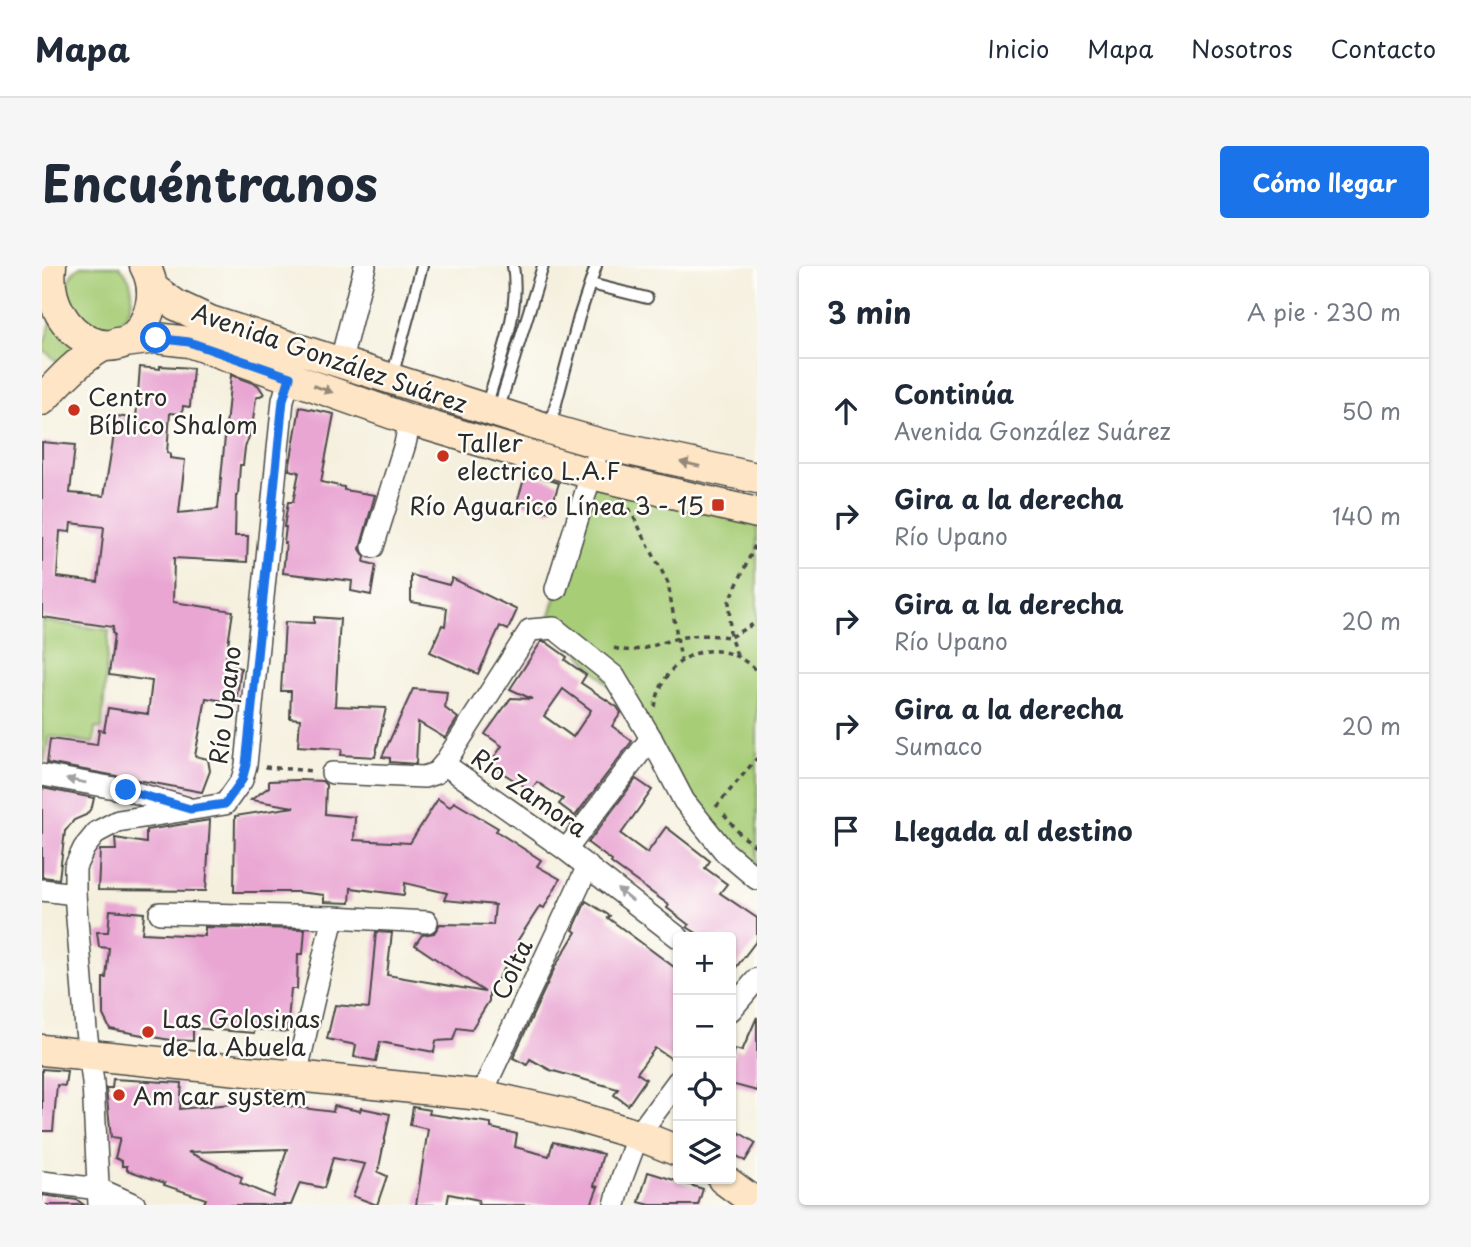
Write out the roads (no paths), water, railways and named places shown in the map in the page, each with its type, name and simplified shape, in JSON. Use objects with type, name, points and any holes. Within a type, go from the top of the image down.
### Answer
[{"type":"main road","points":[[51,266],[44,285],[46,316],[71,339],[86,345],[110,345]]},
{"type":"main road","points":[[42,400],[84,357],[137,330],[145,319],[152,300],[152,276]]},
{"type":"main road","name":"Avenida González Suárez","points":[[152,276],[176,305],[410,419],[604,478],[757,513]]},
{"type":"main road","name":"Avenida González Suárez","points":[[110,345],[156,338],[294,363],[340,364],[601,444],[757,478]]},
{"type":"main road","points":[[42,1050],[481,1095],[571,1115],[638,1135],[673,1149]]},
{"type":"main road","points":[[730,1184],[757,1204]]},
{"type":"street","points":[[340,364],[365,266]]},
{"type":"street","name":"Río Upano","points":[[99,1197],[91,1056],[86,1030],[75,867],[84,848],[97,832],[118,821],[225,804],[242,780],[246,765],[283,400],[294,363]]},
{"type":"street","points":[[373,547],[405,444],[410,419]]},
{"type":"street","points":[[556,589],[604,478],[601,444]]},
{"type":"street","points":[[444,764],[530,630],[554,628],[614,676],[684,801],[725,852],[757,879]]},
{"type":"street","points":[[566,850],[651,738]]},
{"type":"street","name":"Río Zamora","points":[[332,773],[424,777],[436,773],[444,764],[588,866],[673,933]]},
{"type":"street","points":[[42,775],[126,790],[190,809]]},
{"type":"street","name":"Colta","points":[[481,1095],[588,866]]},
{"type":"street","points":[[42,890],[75,894]]},
{"type":"street","points":[[160,912],[333,916],[427,922]]},
{"type":"street","points":[[296,1075],[333,916]]},
{"type":"street","points":[[736,1000],[744,983]]},
{"type":"street","points":[[615,1205],[638,1135],[673,1088]]},
{"type":"street","points":[[42,1182],[135,1205]]},
{"type":"lane","points":[[392,380],[422,266]]},
{"type":"lane","points":[[491,412],[515,306],[513,266]]},
{"type":"lane","points":[[491,412],[543,266]]},
{"type":"lane","points":[[549,429],[597,266]]},
{"type":"lane","points":[[590,284],[647,298]]},
{"type":"place","name":"Centro Bíblico Shalom","points":[[74,410]]},
{"type":"place","name":"Taller electrico L.A.F","points":[[443,456]]},
{"type":"place","name":"Río Aguarico Línea 3 - 15","points":[[718,505]]},
{"type":"place","name":"Las Golosinas de la Abuela","points":[[148,1032]]},
{"type":"place","name":"Am car system","points":[[119,1095]]}]
